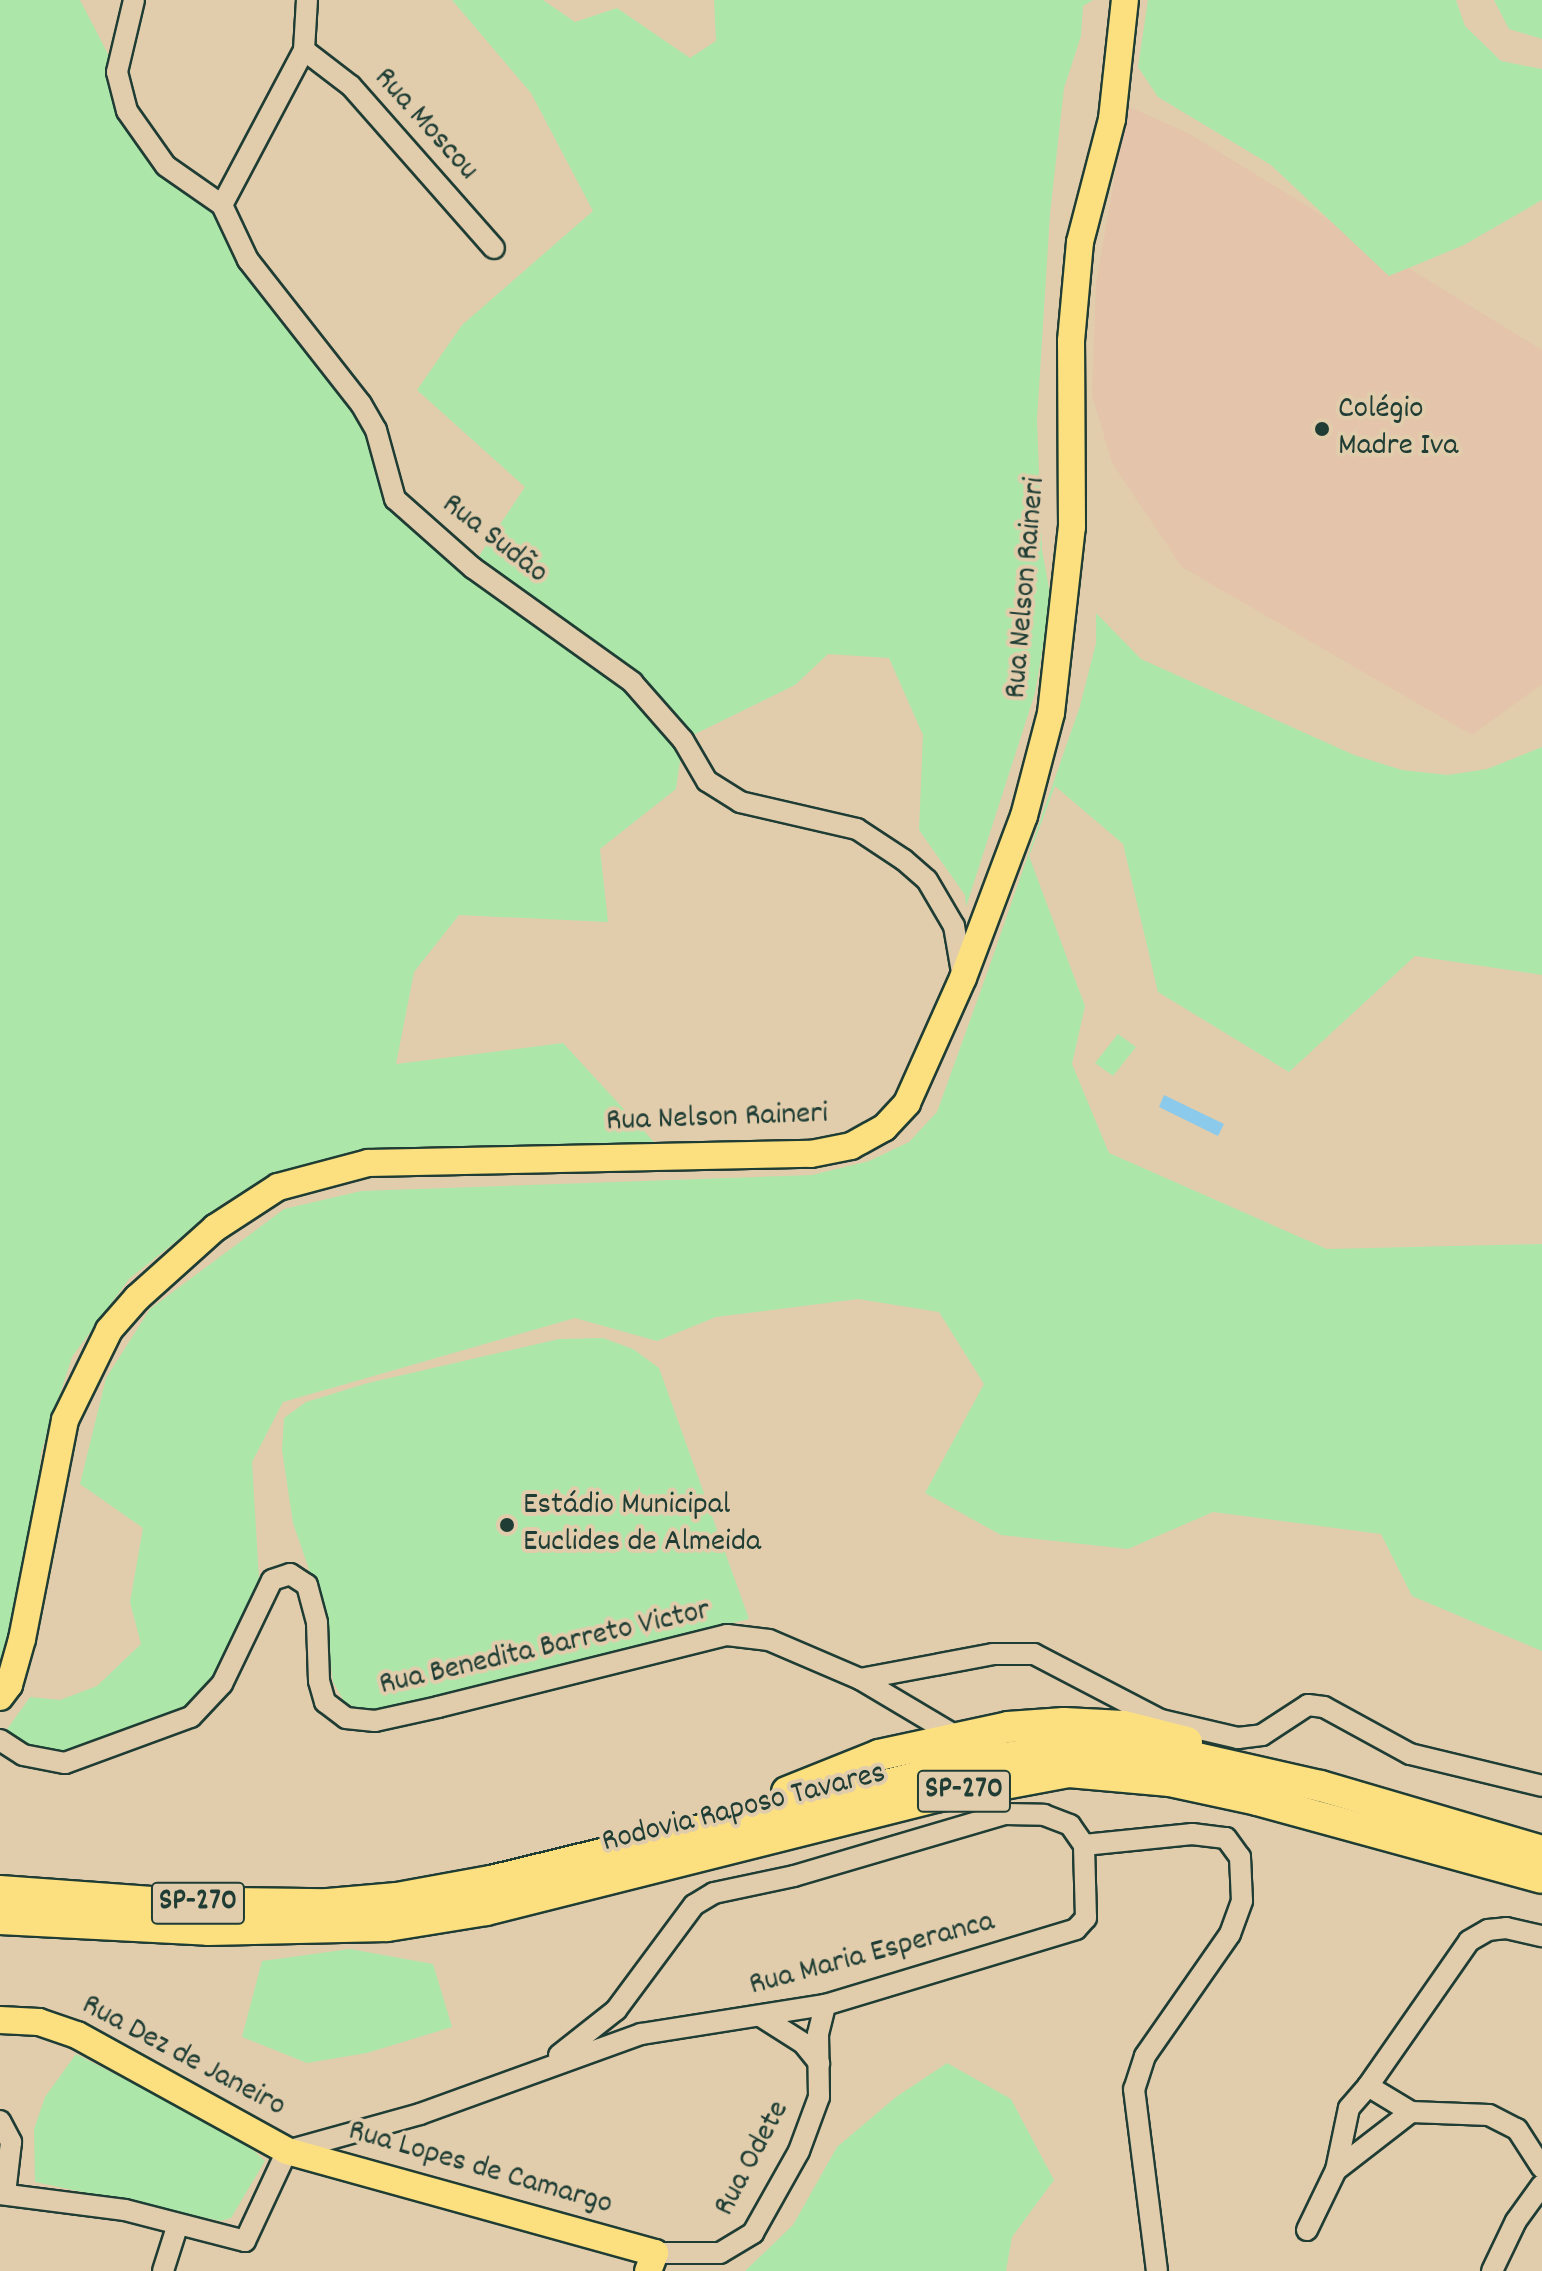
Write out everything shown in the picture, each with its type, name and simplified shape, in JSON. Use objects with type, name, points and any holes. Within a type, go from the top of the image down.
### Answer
[{"type":"highway","points":[[706,1829],[879,1755],[956,1736],[1064,1723],[1124,1726],[1279,1765],[1321,1786]]},
{"type":"highway","name":"Rodovia Raposo Tavares","points":[[0,1891],[152,1902],[328,1904],[491,1881],[923,1774],[1051,1751],[1192,1757],[1321,1786],[1436,1817],[1542,1851]]},
{"type":"highway","name":"Rodovia Raposo Tavares","points":[[0,1919],[208,1930],[387,1926],[486,1910],[935,1797],[1069,1772],[1170,1781],[1542,1878]]},
{"type":"highway","points":[[1436,1817],[1542,1840]]},
{"type":"main road","name":"Rua Nelson Raineri","points":[[0,1697],[9,1685],[22,1639],[65,1420],[109,1330],[137,1298],[215,1228],[278,1187],[368,1163],[811,1154],[851,1146],[884,1128],[907,1103],[963,978],[1024,816],[1051,713],[1072,527],[1071,341],[1080,242],[1112,119],[1125,0]]},
{"type":"main road","name":"Rua Dez de Janeiro","points":[[0,2020],[39,2022],[77,2035],[287,2151]]},
{"type":"main road","name":"Rua Lopes de Camargo","points":[[287,2151],[652,2262]]},
{"type":"street","points":[[134,0],[117,72],[127,111],[166,166],[222,205],[304,50],[307,0]]},
{"type":"street","name":"Rua Moscou","points":[[304,50],[351,86],[494,248]]},
{"type":"street","name":"Rua Sudão","points":[[222,205],[248,260],[361,404],[376,430],[395,499],[473,568],[632,682],[683,740],[707,781],[740,802],[857,829],[904,860],[927,880],[954,926],[963,978]]},
{"type":"street","name":"Rua Benedita Barreto Victor","points":[[0,1740],[23,1755],[65,1763],[191,1717],[222,1684],[272,1580],[290,1574],[307,1585],[317,1623],[319,1681],[325,1702],[346,1718],[375,1721],[426,1710],[727,1635],[769,1640],[860,1679]]},
{"type":"street","points":[[860,1679],[993,1654],[1034,1654],[1161,1720],[1238,1738],[1262,1735],[1308,1705],[1324,1707],[1410,1754],[1542,1786]]},
{"type":"street","points":[[860,1679],[956,1736]]},
{"type":"street","points":[[0,2121],[11,2142],[2,2194],[125,2210],[245,2241],[287,2151],[420,2114],[549,2064],[616,2010],[694,1905],[714,1893],[794,1876],[1005,1814],[1044,1815],[1070,1825],[1084,1845],[1192,1834],[1226,1838],[1240,1857],[1242,1901],[1230,1934],[1145,2056],[1134,2089],[1157,2271]]},
{"type":"street","name":"Rua Maria Esperanca","points":[[549,2064],[641,2034],[825,2005],[1076,1929],[1086,1918],[1084,1845]]},
{"type":"street","points":[[1307,2230],[1336,2170],[1349,2108],[1368,2086],[1469,1941],[1488,1930],[1506,1928],[1542,1936]]},
{"type":"street","name":"Rua Odete","points":[[652,2262],[720,2253],[753,2233],[799,2151],[819,2097],[825,2005]]},
{"type":"street","points":[[762,2017],[803,2043],[819,2063]]},
{"type":"street","points":[[1368,2086],[1411,2112],[1489,2115],[1517,2129],[1542,2168]]},
{"type":"street","points":[[1336,2170],[1411,2112]]},
{"type":"street","points":[[1492,2271],[1516,2221],[1542,2185]]},
{"type":"street","points":[[163,2271],[178,2224]]},
{"type":"shaded area","name":"Colégio Madre Iva","points":[[1127,106],[1188,133],[1542,350],[1542,684],[1472,735],[1182,567],[1112,463],[1092,395],[1096,284]]},
{"type":"green space","points":[[0,0],[80,0],[166,166],[222,205],[248,260],[361,404],[395,499],[475,562],[525,487],[417,390],[462,325],[593,211],[531,93],[452,0],[543,0],[575,22],[617,8],[690,58],[716,41],[714,0],[1093,0],[1083,6],[1081,36],[1064,88],[1050,214],[1037,420],[1042,550],[1051,599],[1035,693],[966,907],[965,895],[919,830],[923,735],[889,658],[828,654],[795,685],[683,740],[676,789],[600,849],[608,922],[459,915],[414,972],[396,1064],[563,1043],[654,1142],[346,1158],[279,1173],[225,1202],[129,1279],[72,1357],[41,1453],[29,1600],[0,1674]]},
{"type":"green space","points":[[1148,0],[1456,0],[1465,26],[1501,61],[1542,69],[1542,200],[1464,245],[1389,276],[1271,165],[1158,97],[1138,67]]},
{"type":"green space","points":[[1494,0],[1542,0],[1542,39],[1509,29]]},
{"type":"green space","points":[[1096,613],[1141,659],[1354,755],[1402,770],[1448,775],[1487,769],[1542,747],[1542,975],[1415,956],[1289,1072],[1158,992],[1123,844],[1055,786],[1029,856],[1085,1006],[1072,1064],[1109,1153],[1327,1249],[1542,1244],[1542,1651],[1412,1596],[1381,1534],[1213,1512],[1128,1549],[1001,1535],[925,1493],[984,1384],[939,1312],[858,1299],[716,1317],[657,1341],[575,1318],[283,1402],[252,1462],[260,1595],[248,1628],[190,1714],[64,1761],[21,1753],[3,1735],[30,1697],[60,1700],[97,1686],[141,1644],[130,1602],[143,1528],[80,1484],[106,1378],[150,1309],[284,1209],[361,1191],[812,1175],[869,1161],[909,1142],[937,1112],[986,976],[1080,706],[1096,643]]},
{"type":"green space","points":[[1118,1034],[1136,1047],[1113,1076],[1095,1063]]},
{"type":"green space","name":"Estádio Municipal Euclides de Almeida","points":[[603,1338],[633,1349],[659,1368],[749,1619],[372,1714],[345,1703],[333,1682],[325,1616],[293,1523],[282,1450],[284,1418],[306,1402],[368,1383],[559,1339]]},
{"type":"green space","points":[[350,1949],[433,1964],[452,2027],[367,2053],[307,2063],[242,2037],[262,1961]]},
{"type":"green space","points":[[76,2054],[241,2139],[265,2161],[231,2218],[221,2221],[35,2182],[34,2129],[45,2097]]},
{"type":"green space","points":[[947,2063],[1011,2099],[1054,2180],[1012,2237],[1006,2271],[745,2271],[793,2225],[837,2147],[896,2097]]},
{"type":"water","points":[[1164,1095],[1224,1124],[1218,1136],[1159,1107]]},
{"type":"place","name":"Colégio Madre Iva","points":[[1322,429]]},
{"type":"place","name":"Estádio Municipal Euclides de Almeida","points":[[507,1525]]}]
